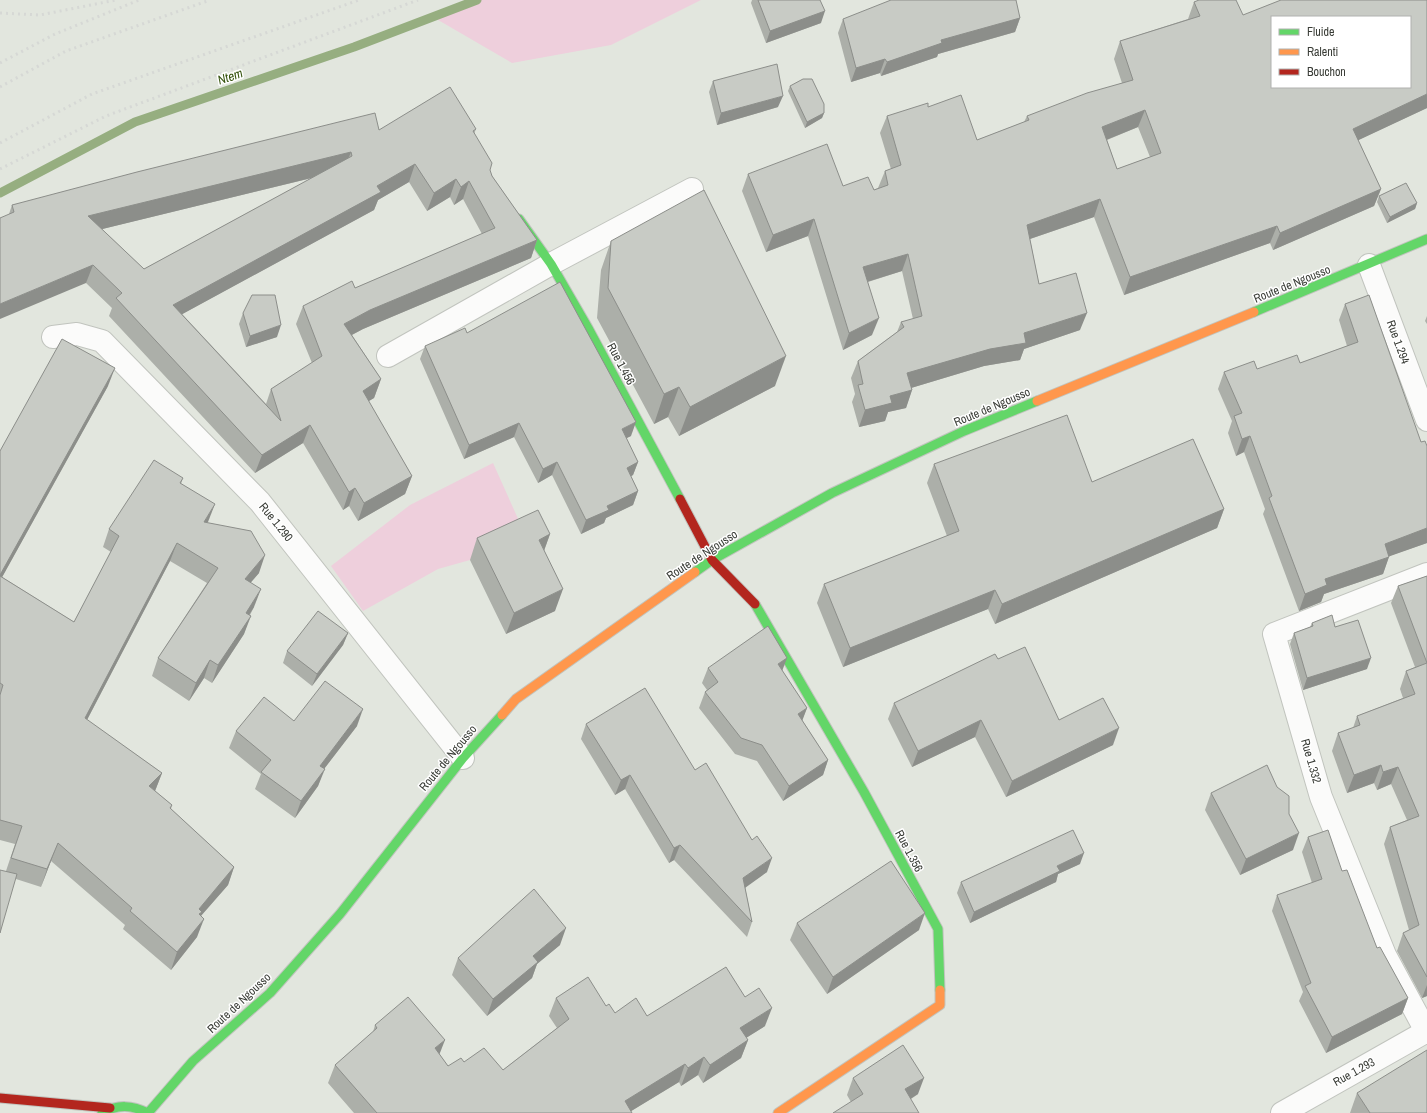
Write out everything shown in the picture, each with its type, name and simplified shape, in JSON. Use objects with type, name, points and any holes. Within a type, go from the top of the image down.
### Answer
[{"type":"main road","name":"Rue 1.456","points":[[514,213],[551,264],[588,328],[712,560]]},
{"type":"main road","name":"Route de Ngousso","points":[[148,1113],[193,1061],[275,987],[340,914],[463,758],[516,699],[712,560],[832,493],[964,431],[1369,265],[1427,238]]},
{"type":"main road","name":"Rue 1.356","points":[[712,560],[753,601],[864,792],[938,929],[940,1005],[778,1113]]},
{"type":"main road","points":[[0,1098],[110,1108],[123,1105],[136,1107],[148,1113]]},
{"type":"main road","points":[[102,1113],[110,1108]]},
{"type":"street","points":[[388,356],[551,264],[692,189]]},
{"type":"street","name":"Rue 1.294","points":[[1369,265],[1427,420]]},
{"type":"street","name":"Rue 1.290","points":[[53,337],[77,334],[102,341],[260,502],[463,758]]},
{"type":"street","name":"Rue 1.332","points":[[1427,574],[1274,634],[1321,797],[1385,955],[1427,1032]]},
{"type":"street","name":"Rue 1.293","points":[[1282,1113],[1427,1032]]},
{"type":"shaded area","points":[[477,0],[701,0],[611,45],[512,63],[433,17]]},
{"type":"shaded area","points":[[493,463],[524,532],[470,560],[438,569],[363,611],[331,566],[410,505]]},
{"type":"building","points":[[758,0],[820,0],[825,11],[770,31]]},
{"type":"building","points":[[891,0],[1016,0],[1020,18],[941,40],[942,43],[887,62],[885,59],[856,68],[843,19]]},
{"type":"building","points":[[1199,0],[1236,0],[1243,15],[1281,0],[1427,0],[1427,94],[1353,129],[1381,189],[1280,233],[1277,226],[1130,277],[1100,199],[1027,225],[1039,284],[1076,273],[1087,313],[1024,333],[1026,343],[990,349],[907,373],[912,390],[890,396],[892,403],[865,410],[858,385],[863,384],[858,361],[904,327],[901,322],[922,316],[908,254],[863,267],[879,318],[849,333],[814,219],[773,235],[748,174],[827,144],[843,186],[868,177],[874,190],[888,185],[885,171],[901,165],[887,116],[928,103],[928,107],[961,95],[977,140],[1029,120],[1027,116],[1087,93],[1133,80],[1120,41],[1200,16],[1194,2]],"holes":[[[1145,110],[1161,153],[1117,169],[1102,127]]]},
{"type":"building","points":[[777,64],[783,96],[721,113],[713,81]]},
{"type":"building","points":[[803,79],[812,79],[824,104],[824,113],[807,122],[790,86]]},
{"type":"building","points":[[450,87],[476,129],[473,131],[492,163],[490,170],[492,176],[537,240],[370,310],[344,324],[381,379],[363,391],[412,476],[364,503],[355,488],[349,492],[310,425],[262,455],[116,298],[122,293],[93,265],[0,304],[0,218],[14,212],[12,205],[137,172],[375,113],[379,130]],"holes":[[[351,152],[352,156],[144,269],[88,216]],[[415,164],[434,193],[456,179],[461,187],[469,181],[495,228],[355,288],[352,281],[303,306],[322,356],[271,389],[281,421],[173,305],[381,192],[377,186]]]},
{"type":"building","points":[[1406,183],[1417,203],[1390,217],[1379,196]]},
{"type":"building","points":[[704,190],[786,356],[690,407],[679,387],[664,394],[608,288],[611,241]]},
{"type":"building","points":[[560,282],[636,422],[622,429],[638,462],[627,468],[638,491],[607,506],[609,510],[586,520],[557,462],[543,469],[519,423],[469,445],[425,346],[465,328],[467,333]]},
{"type":"building","points":[[252,295],[275,295],[281,325],[250,336],[243,313]]},
{"type":"building","points":[[1369,295],[1421,442],[1425,441],[1427,446],[1427,528],[1385,544],[1389,557],[1325,579],[1327,585],[1305,594],[1269,498],[1272,496],[1250,436],[1242,439],[1234,416],[1242,413],[1224,372],[1254,361],[1257,369],[1297,355],[1300,363],[1358,342],[1345,304]]},
{"type":"building","points":[[62,339],[115,368],[0,575],[0,451]]},
{"type":"building","points":[[1067,415],[1092,482],[1193,439],[1224,509],[1002,604],[995,590],[850,648],[824,584],[959,531],[934,464]]},
{"type":"building","points":[[154,460],[183,478],[180,483],[215,504],[204,522],[251,531],[265,555],[245,579],[261,589],[246,613],[251,616],[218,665],[210,660],[196,683],[158,658],[218,568],[177,543],[85,718],[162,773],[149,786],[172,805],[170,808],[234,867],[199,909],[202,912],[199,914],[204,919],[177,952],[130,911],[132,908],[58,843],[47,869],[11,858],[22,826],[0,820],[0,695],[3,685],[0,683],[0,576],[74,622],[119,536],[109,529]]},
{"type":"building","points":[[538,510],[550,534],[539,540],[563,589],[514,613],[477,538]]},
{"type":"building","points":[[1427,576],[1427,663],[1398,586]]},
{"type":"building","points":[[318,611],[348,633],[317,674],[287,651]]},
{"type":"building","points":[[1332,615],[1335,627],[1358,620],[1371,658],[1307,678],[1294,633],[1313,626],[1312,623]]},
{"type":"building","points":[[768,626],[787,658],[778,664],[807,708],[798,714],[828,760],[789,786],[762,745],[741,738],[705,692],[718,682],[708,668]]},
{"type":"building","points":[[1025,647],[1059,720],[1103,698],[1119,728],[1012,781],[981,720],[918,751],[894,703],[995,654],[998,659]]},
{"type":"building","points":[[1427,663],[1427,977],[1403,933],[1419,925],[1390,827],[1419,816],[1398,767],[1383,772],[1381,765],[1354,775],[1338,733],[1360,725],[1357,716],[1415,694],[1406,671]]},
{"type":"building","points":[[325,681],[363,709],[320,766],[325,769],[301,801],[261,772],[271,760],[236,731],[264,697],[294,721]]},
{"type":"building","points":[[645,688],[695,770],[706,763],[752,840],[757,836],[772,858],[743,878],[752,922],[680,845],[674,848],[630,775],[621,780],[586,724]]},
{"type":"building","points":[[1267,765],[1277,787],[1289,796],[1289,814],[1299,833],[1246,859],[1211,793]]},
{"type":"building","points":[[1073,830],[1084,853],[1057,866],[1060,871],[974,912],[961,882]]},
{"type":"building","points":[[1328,830],[1342,871],[1347,870],[1377,948],[1380,947],[1408,998],[1332,1037],[1305,986],[1311,983],[1277,895],[1322,879],[1308,837]]},
{"type":"building","points":[[891,861],[925,913],[833,977],[797,923]]},
{"type":"building","points":[[0,870],[17,874],[0,933]]},
{"type":"building","points":[[534,889],[566,928],[533,956],[538,962],[493,999],[458,958]]},
{"type":"building","points":[[726,967],[745,997],[759,988],[772,1008],[740,1028],[748,1040],[710,1065],[704,1057],[688,1068],[685,1064],[625,1101],[632,1113],[377,1113],[335,1065],[377,1028],[375,1025],[408,997],[445,1040],[435,1048],[448,1066],[461,1058],[464,1062],[484,1048],[503,1070],[569,1019],[556,998],[588,977],[606,1006],[609,1004],[615,1013],[636,998],[647,1016]]},
{"type":"building","points":[[903,1045],[924,1078],[905,1089],[919,1113],[833,1113],[863,1094],[853,1078]]},
{"type":"building","points":[[1427,1050],[1427,1113],[1370,1113],[1357,1093]]},
{"type":"waterway","name":"Ntem","points":[[0,193],[135,122],[354,47],[477,0]]},
{"type":"railway","points":[[0,13],[40,15],[116,0]]},
{"type":"railway","points":[[0,63],[55,34],[139,0]]},
{"type":"railway","points":[[0,87],[66,51],[210,0]]},
{"type":"railway","points":[[0,143],[92,94],[359,0]]},
{"type":"railway","points":[[0,169],[106,116],[418,0]]},
{"type":"traffic: fast","points":[[519,219],[551,264],[588,328],[680,499]]},
{"type":"traffic: fast","points":[[1254,312],[1427,239]]},
{"type":"traffic: fast","points":[[695,572],[712,560],[832,493],[964,431],[1037,401]]},
{"type":"traffic: fast","points":[[755,604],[864,792],[938,929],[940,990]]},
{"type":"traffic: fast","points":[[148,1113],[193,1061],[270,993],[340,914],[463,758],[502,715]]},
{"type":"traffic: fast","points":[[102,1113],[119,1107],[136,1108],[148,1113]]},
{"type":"traffic: slow","points":[[1037,401],[1254,312]]},
{"type":"traffic: slow","points":[[502,715],[516,699],[695,572]]},
{"type":"traffic: slow","points":[[778,1113],[940,1005],[940,990]]},
{"type":"traffic: jam","points":[[680,499],[712,560],[755,604]]},
{"type":"traffic: jam","points":[[0,1098],[110,1108]]}]
